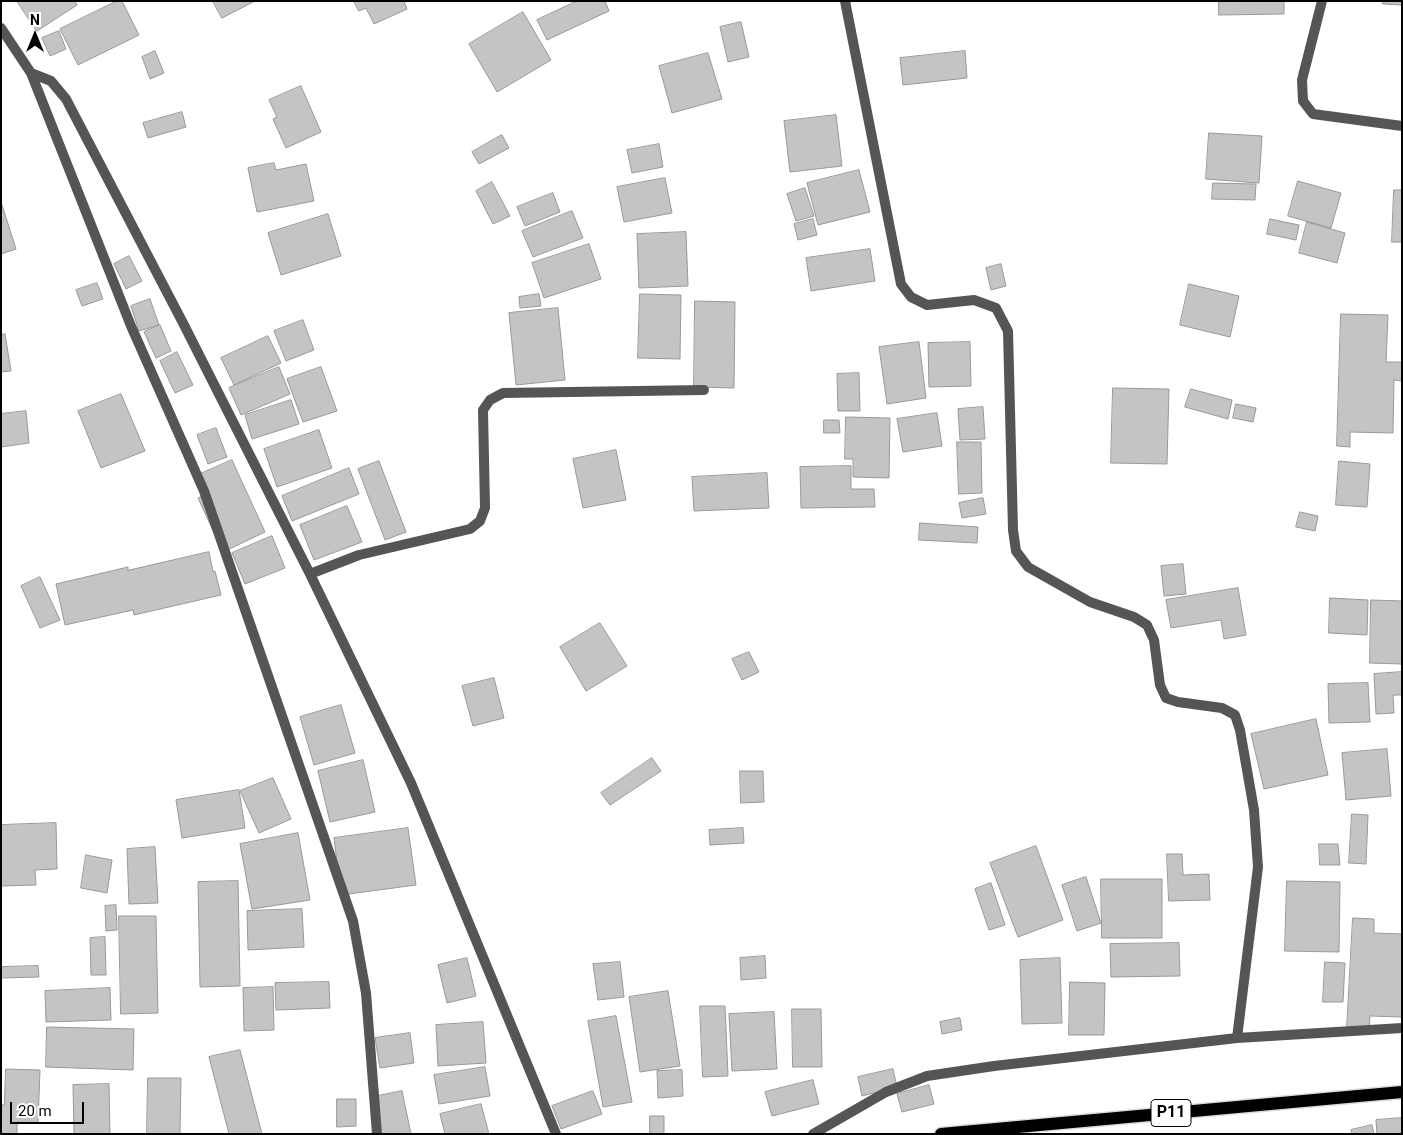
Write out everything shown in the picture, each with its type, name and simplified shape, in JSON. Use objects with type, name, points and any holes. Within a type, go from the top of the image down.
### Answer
[{"type":"main road","name":"P11","points":[[941,1134],[1402,1092]]},
{"type":"street","points":[[845,1],[901,284],[911,297],[927,305],[974,300],[996,308],[1008,331],[1013,530],[1016,551],[1028,567],[1053,582],[1090,602],[1134,618],[1146,625],[1154,640],[1160,685],[1166,698],[1178,702],[1222,708],[1234,715],[1240,730],[1254,810],[1258,867],[1237,1038]]},
{"type":"street","points":[[1322,1],[1302,80],[1303,101],[1313,114],[1402,126]]},
{"type":"street","points":[[1,28],[31,73],[131,326],[204,491],[353,921],[366,993],[377,1134]]},
{"type":"street","points":[[31,73],[51,81],[66,100],[183,323],[310,574],[411,783],[556,1134]]},
{"type":"street","points":[[310,574],[360,555],[470,529],[480,521],[485,508],[483,410],[490,400],[504,393],[704,390]]},
{"type":"street","points":[[813,1134],[886,1092],[927,1076],[994,1066],[1237,1038],[1402,1028]]},
{"type":"building","points":[[17,1],[75,1],[77,5],[37,31]]},
{"type":"building","points":[[117,1],[122,1],[139,35],[78,65],[60,29]]},
{"type":"building","points":[[213,1],[255,1],[222,18]]},
{"type":"building","points":[[354,1],[404,1],[407,9],[374,24],[366,8],[359,11]]},
{"type":"building","points":[[577,1],[605,1],[609,11],[547,40],[537,20]]},
{"type":"building","points":[[1219,1],[1284,1],[1284,14],[1219,15]]},
{"type":"building","points":[[1383,1],[1402,1],[1402,5],[1383,4]]},
{"type":"building","points":[[523,12],[551,60],[497,92],[469,44]]},
{"type":"building","points":[[741,22],[749,57],[728,62],[720,27]]},
{"type":"building","points":[[59,31],[66,49],[50,56],[42,38]]},
{"type":"building","points":[[155,51],[164,73],[150,79],[142,57]]},
{"type":"building","points":[[965,51],[967,78],[903,85],[900,58]]},
{"type":"building","points":[[708,53],[722,99],[672,113],[659,66]]},
{"type":"building","points":[[301,86],[321,132],[286,148],[273,119],[277,117],[269,100]]},
{"type":"building","points":[[182,112],[186,127],[148,138],[143,123]]},
{"type":"building","points":[[836,115],[842,166],[790,172],[784,121]]},
{"type":"building","points":[[1209,133],[1262,136],[1259,183],[1206,179]]},
{"type":"building","points":[[502,135],[509,148],[479,164],[472,152]]},
{"type":"building","points":[[659,144],[663,167],[632,173],[627,150]]},
{"type":"building","points":[[274,163],[276,170],[306,164],[314,201],[257,212],[248,168]]},
{"type":"building","points":[[859,170],[870,212],[818,225],[807,183]]},
{"type":"building","points":[[665,178],[672,213],[624,222],[617,187]]},
{"type":"building","points":[[1298,181],[1341,193],[1331,228],[1288,216]]},
{"type":"building","points":[[492,182],[510,216],[493,224],[476,191]]},
{"type":"building","points":[[1213,183],[1256,184],[1255,200],[1212,199]]},
{"type":"building","points":[[805,188],[814,216],[796,221],[787,194]]},
{"type":"building","points":[[1394,190],[1402,190],[1402,242],[1392,242]]},
{"type":"building","points":[[553,193],[560,212],[525,226],[517,207]]},
{"type":"building","points":[[1,205],[16,249],[1,254]]},
{"type":"building","points":[[572,211],[583,238],[533,257],[522,231]]},
{"type":"building","points":[[328,214],[341,256],[281,275],[268,233]]},
{"type":"building","points":[[813,219],[817,235],[798,240],[794,224]]},
{"type":"building","points":[[1270,219],[1299,225],[1296,240],[1267,234]]},
{"type":"building","points":[[1307,222],[1345,233],[1337,263],[1299,253]]},
{"type":"building","points":[[686,232],[688,286],[639,288],[637,234]]},
{"type":"building","points":[[589,244],[601,279],[544,298],[532,263]]},
{"type":"building","points":[[870,249],[875,281],[811,291],[806,258]]},
{"type":"building","points":[[129,256],[142,281],[126,289],[114,264]]},
{"type":"building","points":[[1001,264],[1006,286],[991,290],[986,268]]},
{"type":"building","points":[[97,283],[103,299],[82,306],[76,290]]},
{"type":"building","points":[[1189,284],[1239,296],[1230,337],[1180,325]]},
{"type":"building","points":[[539,294],[541,306],[520,308],[519,297]]},
{"type":"building","points":[[640,294],[681,295],[680,359],[638,358]]},
{"type":"building","points":[[150,299],[159,325],[139,331],[131,306]]},
{"type":"building","points":[[695,301],[735,302],[734,388],[694,387]]},
{"type":"building","points":[[558,308],[565,380],[516,385],[509,313]]},
{"type":"building","points":[[1341,314],[1388,315],[1386,362],[1402,362],[1402,381],[1394,380],[1393,433],[1350,432],[1350,447],[1337,446]]},
{"type":"building","points":[[303,320],[314,350],[286,361],[274,331]]},
{"type":"building","points":[[160,325],[171,351],[156,358],[144,332]]},
{"type":"building","points":[[5,334],[11,371],[1,372],[1,335]]},
{"type":"building","points":[[268,336],[281,363],[234,385],[221,358]]},
{"type":"building","points":[[919,342],[926,398],[887,404],[879,347]]},
{"type":"building","points":[[970,342],[971,386],[929,387],[928,343]]},
{"type":"building","points":[[177,352],[193,385],[175,393],[160,361]]},
{"type":"building","points":[[279,367],[290,394],[241,415],[229,388]]},
{"type":"building","points":[[321,367],[337,411],[303,422],[287,379]]},
{"type":"building","points":[[859,373],[860,411],[838,411],[837,374]]},
{"type":"building","points":[[1113,388],[1169,389],[1167,464],[1111,463]]},
{"type":"building","points":[[1191,389],[1232,400],[1228,419],[1185,407]]},
{"type":"building","points":[[121,394],[145,451],[101,468],[78,411]]},
{"type":"building","points":[[291,400],[299,424],[252,439],[245,415]]},
{"type":"building","points":[[1236,404],[1256,408],[1253,422],[1233,418]]},
{"type":"building","points":[[983,407],[985,439],[960,440],[958,409]]},
{"type":"building","points":[[26,411],[29,443],[1,447],[1,414]]},
{"type":"building","points":[[937,413],[942,446],[903,452],[897,419]]},
{"type":"building","points":[[846,417],[890,418],[889,478],[853,477],[853,459],[845,459]]},
{"type":"building","points":[[824,420],[839,420],[840,433],[824,433]]},
{"type":"building","points":[[216,428],[227,457],[208,464],[197,435]]},
{"type":"building","points":[[319,430],[332,468],[277,487],[264,449]]},
{"type":"building","points":[[957,442],[981,442],[982,493],[959,494]]},
{"type":"building","points":[[616,450],[626,500],[583,508],[573,459]]},
{"type":"building","points":[[232,460],[265,532],[223,552],[198,498],[207,494],[198,475]]},
{"type":"building","points":[[379,461],[406,532],[385,540],[358,469]]},
{"type":"building","points":[[1339,461],[1370,464],[1367,507],[1336,505]]},
{"type":"building","points":[[851,466],[851,489],[874,489],[875,507],[801,508],[800,467]]},
{"type":"building","points":[[349,468],[359,494],[292,521],[282,496]]},
{"type":"building","points":[[767,473],[769,508],[694,511],[692,477]]},
{"type":"building","points":[[983,498],[986,514],[962,518],[959,503]]},
{"type":"building","points":[[347,506],[362,542],[314,560],[300,525]]},
{"type":"building","points":[[1300,512],[1318,516],[1315,531],[1296,527]]},
{"type":"building","points":[[920,523],[978,527],[977,543],[919,540]]},
{"type":"building","points":[[272,536],[285,568],[245,584],[232,553]]},
{"type":"building","points":[[209,552],[213,572],[215,571],[221,595],[134,615],[133,610],[65,625],[56,584],[128,567],[128,570]]},
{"type":"building","points":[[1183,564],[1186,594],[1164,596],[1161,566]]},
{"type":"building","points":[[40,577],[60,620],[40,628],[21,586]]},
{"type":"building","points":[[1238,588],[1246,635],[1224,639],[1221,620],[1171,628],[1166,600]]},
{"type":"building","points":[[1330,598],[1368,600],[1367,635],[1329,633]]},
{"type":"building","points":[[1371,600],[1402,601],[1402,664],[1370,663]]},
{"type":"building","points":[[600,623],[627,666],[586,691],[560,647]]},
{"type":"building","points":[[749,652],[759,672],[742,680],[732,659]]},
{"type":"building","points":[[1402,672],[1402,695],[1393,695],[1394,713],[1376,714],[1374,674]]},
{"type":"building","points":[[494,678],[504,718],[473,726],[462,686]]},
{"type":"building","points":[[1368,683],[1370,722],[1329,723],[1328,684]]},
{"type":"building","points":[[341,705],[355,753],[314,765],[300,717]]},
{"type":"building","points":[[1316,719],[1328,775],[1264,789],[1251,734]]},
{"type":"building","points":[[1387,749],[1391,796],[1346,800],[1342,753]]},
{"type":"building","points":[[652,758],[661,771],[610,805],[601,793]]},
{"type":"building","points":[[363,760],[375,812],[330,822],[318,771]]},
{"type":"building","points":[[740,771],[763,771],[764,802],[741,803]]},
{"type":"building","points":[[273,778],[291,819],[259,833],[240,791]]},
{"type":"building","points":[[239,790],[245,828],[182,838],[176,800]]},
{"type":"building","points":[[1352,814],[1368,815],[1366,864],[1349,863]]},
{"type":"building","points":[[56,823],[57,869],[35,870],[36,885],[1,886],[1,825]]},
{"type":"building","points":[[408,828],[416,885],[341,895],[334,838]]},
{"type":"building","points":[[743,828],[744,843],[710,845],[709,830]]},
{"type":"building","points":[[298,833],[310,900],[252,909],[240,844]]},
{"type":"building","points":[[1319,844],[1338,844],[1340,865],[1320,865]]},
{"type":"building","points":[[1036,846],[1063,920],[1018,937],[990,863]]},
{"type":"building","points":[[155,847],[158,903],[129,904],[127,849]]},
{"type":"building","points":[[1167,854],[1182,854],[1183,875],[1209,874],[1210,900],[1169,901]]},
{"type":"building","points":[[86,855],[112,860],[107,893],[81,888]]},
{"type":"building","points":[[1086,877],[1101,923],[1077,931],[1062,885]]},
{"type":"building","points":[[1101,879],[1162,879],[1162,938],[1102,938]]},
{"type":"building","points":[[238,881],[240,986],[200,987],[198,882]]},
{"type":"building","points":[[1287,881],[1340,882],[1339,952],[1285,951]]},
{"type":"building","points":[[991,883],[1005,925],[989,930],[975,889]]},
{"type":"building","points":[[116,905],[117,930],[106,931],[105,906]]},
{"type":"building","points":[[302,909],[304,947],[248,950],[247,911]]},
{"type":"building","points":[[119,916],[156,916],[158,1013],[121,1014]]},
{"type":"building","points":[[1353,918],[1374,919],[1374,933],[1402,934],[1402,1017],[1370,1016],[1369,1029],[1347,1028]]},
{"type":"building","points":[[105,937],[106,975],[91,975],[90,938]]},
{"type":"building","points":[[1179,943],[1180,976],[1111,977],[1110,944]]},
{"type":"building","points":[[765,956],[766,978],[741,980],[740,958]]},
{"type":"building","points":[[467,958],[476,996],[447,1003],[438,965]]},
{"type":"building","points":[[1060,958],[1062,1023],[1022,1024],[1020,960]]},
{"type":"building","points":[[620,962],[624,997],[598,1000],[593,964]]},
{"type":"building","points":[[1325,962],[1345,963],[1343,1002],[1323,1002]]},
{"type":"building","points":[[38,966],[39,977],[1,978],[1,967]]},
{"type":"building","points":[[329,982],[330,1008],[276,1010],[275,983]]},
{"type":"building","points":[[1070,982],[1105,983],[1104,1035],[1069,1035]]},
{"type":"building","points":[[273,987],[274,1030],[244,1031],[243,988]]},
{"type":"building","points":[[110,988],[111,1020],[46,1022],[45,991]]},
{"type":"building","points":[[668,991],[680,1066],[640,1072],[629,997]]},
{"type":"building","points":[[700,1006],[725,1006],[728,1076],[703,1077]]},
{"type":"building","points":[[792,1009],[821,1009],[822,1067],[793,1067]]},
{"type":"building","points":[[774,1012],[777,1069],[732,1071],[729,1014]]},
{"type":"building","points":[[616,1016],[632,1102],[603,1107],[588,1021]]},
{"type":"building","points":[[960,1018],[962,1030],[942,1034],[940,1022]]},
{"type":"building","points":[[483,1022],[486,1063],[438,1066],[436,1025]]},
{"type":"building","points":[[47,1027],[134,1029],[133,1070],[46,1067]]},
{"type":"building","points":[[410,1033],[414,1063],[380,1068],[375,1038]]},
{"type":"building","points":[[240,1050],[262,1134],[229,1134],[209,1057]]},
{"type":"building","points":[[485,1067],[490,1096],[439,1104],[434,1075]]},
{"type":"building","points":[[6,1069],[40,1070],[38,1123],[17,1122],[17,1134],[1,1134],[1,1105],[4,1105]]},
{"type":"building","points":[[893,1069],[897,1087],[862,1096],[858,1077]]},
{"type":"building","points":[[682,1070],[683,1096],[658,1098],[657,1071]]},
{"type":"building","points":[[148,1078],[181,1078],[180,1134],[147,1134]]},
{"type":"building","points":[[813,1080],[819,1104],[772,1116],[765,1092]]},
{"type":"building","points":[[109,1084],[110,1134],[74,1134],[73,1085]]},
{"type":"building","points":[[929,1085],[934,1104],[902,1112],[897,1094]]},
{"type":"building","points":[[402,1091],[411,1134],[380,1134],[373,1097]]},
{"type":"building","points":[[593,1091],[602,1114],[561,1129],[552,1106]]},
{"type":"building","points":[[337,1099],[356,1099],[356,1126],[337,1127]]},
{"type":"building","points":[[481,1104],[489,1134],[445,1134],[440,1114]]},
{"type":"building","points":[[650,1116],[664,1116],[664,1134],[650,1134]]},
{"type":"building","points":[[1402,1118],[1402,1134],[1377,1134],[1376,1120]]},
{"type":"building","points":[[1372,1125],[1374,1134],[1352,1134],[1351,1130]]}]
